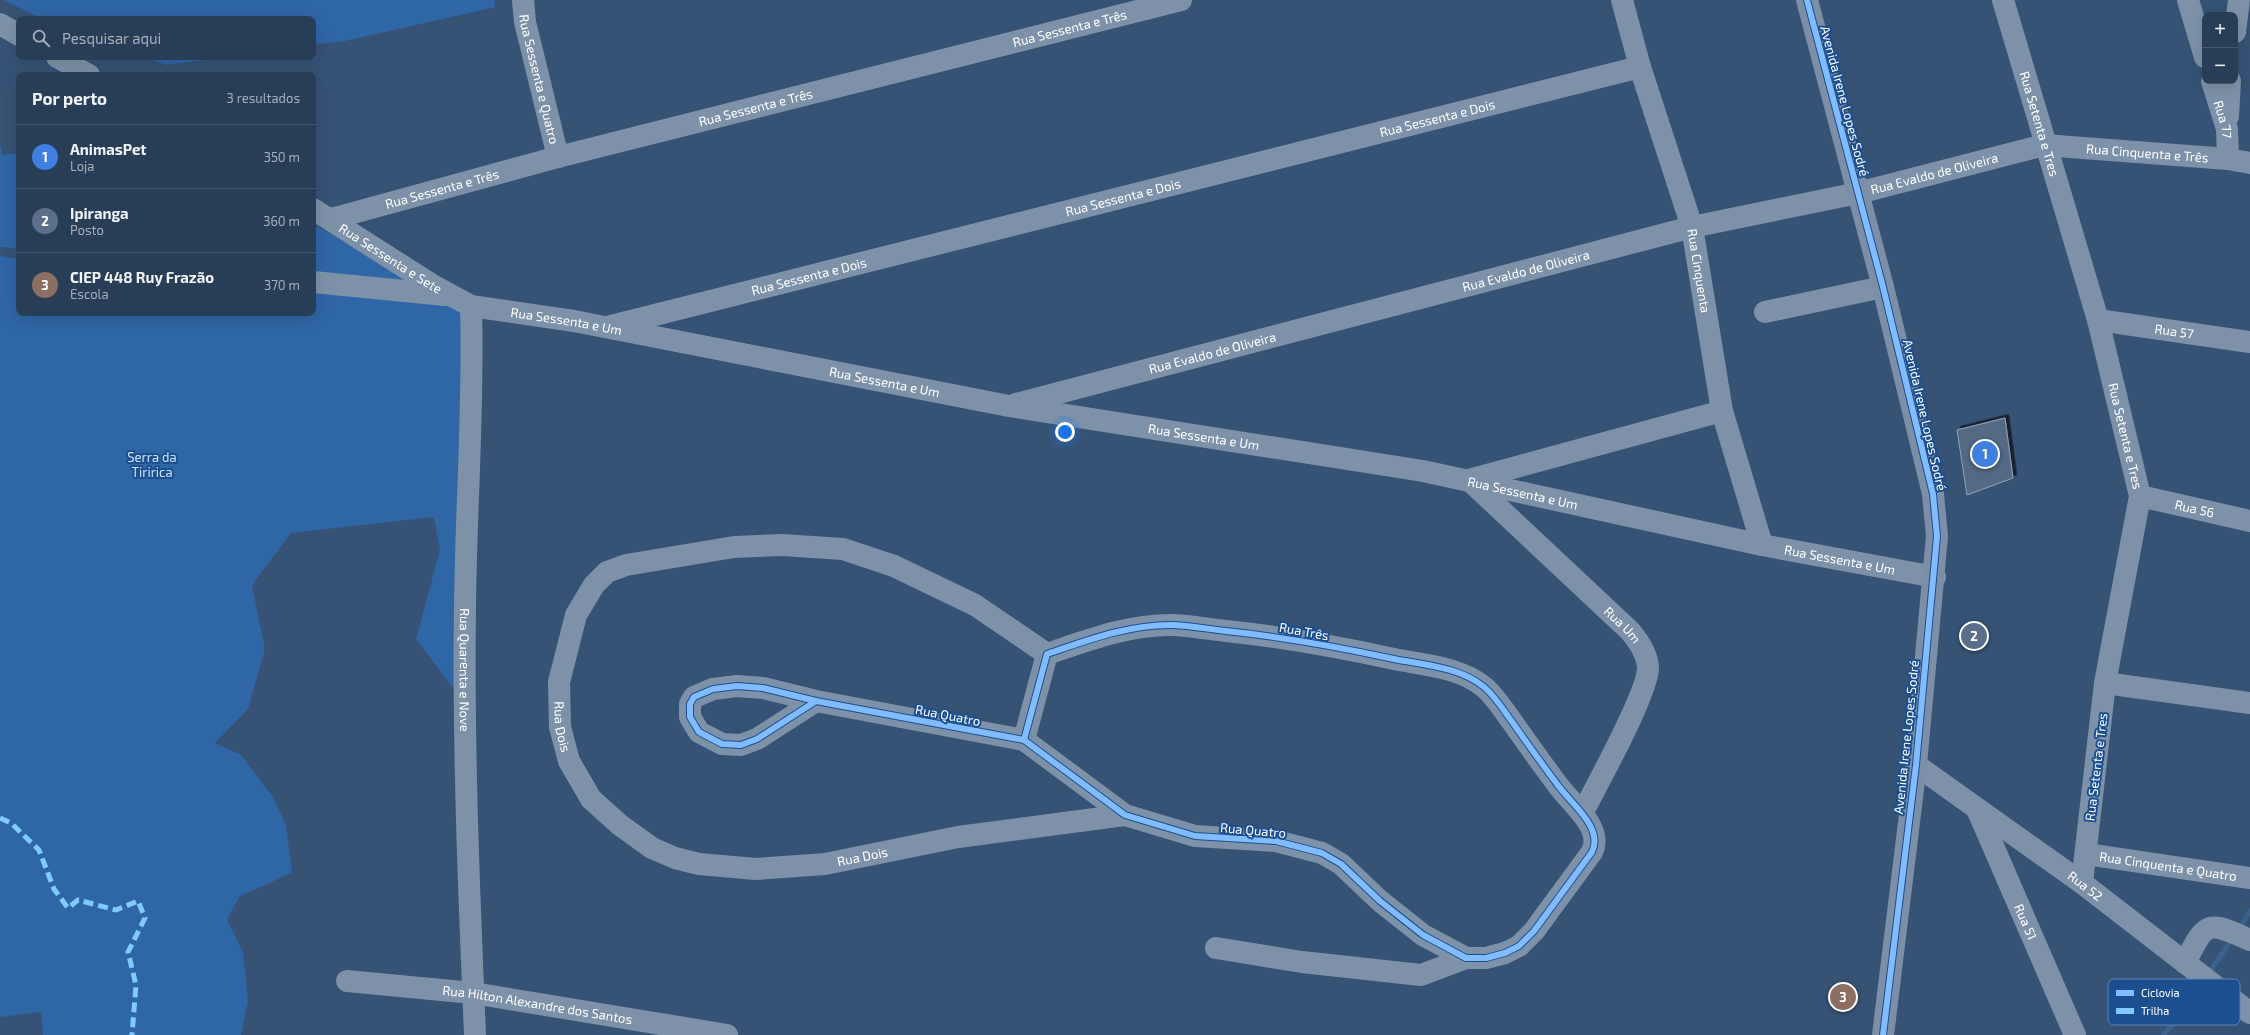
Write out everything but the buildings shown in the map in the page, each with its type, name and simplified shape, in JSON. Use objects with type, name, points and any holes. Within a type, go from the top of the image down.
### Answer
[{"type":"main road","name":"Avenida Irene Lopes Sodré","points":[[1807,0],[1883,287],[1933,494],[1938,536],[1916,766],[1883,1035]]},
{"type":"street","name":"Rua Sessenta e Quatro","points":[[523,0],[525,22],[558,157]]},
{"type":"street","name":"Rua Sessenta e Três","points":[[322,214],[558,157],[1182,0]]},
{"type":"street","name":"Rua Cinquenta","points":[[1622,0],[1640,67],[1692,227],[1722,411],[1762,545]]},
{"type":"street","name":"Rua Setenta e Tres","points":[[2003,0],[2044,145],[2098,320],[2140,496],[2105,683],[2082,883]]},
{"type":"street","points":[[2188,0],[2203,48]]},
{"type":"street","points":[[2238,12],[2239,0]]},
{"type":"street","points":[[0,24],[16,33]]},
{"type":"street","points":[[62,60],[84,72]]},
{"type":"street","name":"Rua Sessenta e Dois","points":[[606,327],[1640,67]]},
{"type":"street","name":"Rua 77","points":[[2213,84],[2226,129],[2228,159]]},
{"type":"street","points":[[2226,129],[2230,84]]},
{"type":"street","name":"Rua Evaldo de Oliveira","points":[[1009,406],[1692,227],[1858,193],[2044,145]]},
{"type":"street","name":"Rua Cinquenta e Três","points":[[2044,145],[2228,159],[2250,163]]},
{"type":"street","name":"Rua Sessenta e Sete","points":[[322,214],[462,301]]},
{"type":"street","name":"Rua Sessenta e Um","points":[[316,282],[462,301],[606,327],[1009,406],[1469,480],[1762,545],[1935,577]]},
{"type":"street","points":[[1765,312],[1883,287]]},
{"type":"street","name":"Rua Quarenta e Nove","points":[[462,301],[473,372],[465,604],[464,702],[475,1035]]},
{"type":"street","name":"Rua 57","points":[[2098,320],[2250,342]]},
{"type":"street","points":[[1469,480],[1722,411]]},
{"type":"street","name":"Rua Um","points":[[1469,480],[1630,631],[1643,648],[1648,668],[1644,690],[1583,812]]},
{"type":"street","name":"Rua 56","points":[[2140,496],[2250,521]]},
{"type":"street","name":"Rua Dois","points":[[1047,654],[975,606],[894,566],[843,549],[782,545],[734,547],[626,565],[607,572],[594,585],[576,616],[559,682],[560,727],[569,761],[591,799],[620,825],[652,848],[675,858],[698,864],[756,869],[825,864],[958,837],[1125,816]]},
{"type":"street","name":"Rua Três","points":[[1047,654],[1099,636],[1129,629],[1174,625],[1272,636],[1444,668],[1466,676],[1484,687],[1504,711],[1561,791],[1583,812]]},
{"type":"street","points":[[1024,740],[1047,654]]},
{"type":"street","points":[[2105,683],[2250,703]]},
{"type":"street","name":"Rua Quatro","points":[[816,701],[757,739],[741,745],[722,744],[699,732],[690,717],[690,704],[694,697],[713,689],[737,686],[763,688],[816,701],[1024,740],[1125,816],[1195,836],[1276,841],[1322,852],[1341,864],[1380,901],[1424,935],[1466,958],[1486,958],[1505,953],[1519,946],[1534,931],[1596,845],[1594,835],[1583,812]]},
{"type":"street","name":"Rua 52","points":[[1916,766],[2082,883],[2206,979]]},
{"type":"street","name":"Rua 51","points":[[1977,809],[2075,1035]]},
{"type":"street","name":"Rua Cinquenta e Quatro","points":[[2086,854],[2250,878]]},
{"type":"street","points":[[2184,962],[2199,934],[2210,927],[2219,926],[2241,936]]},
{"type":"street","points":[[1216,948],[1302,962],[1422,975],[1466,958]]},
{"type":"street","name":"Rua Hilton Alexandre dos Santos","points":[[347,981],[474,993],[727,1035]]},
{"type":"street","name":"Rua 52","points":[[2240,1005],[2250,1013]]},
{"type":"green space","points":[[4,0],[494,0],[496,7],[345,41],[316,45],[316,16],[36,16]]},
{"type":"green space","points":[[151,60],[204,60],[167,65]]},
{"type":"green space","points":[[0,144],[2,155],[16,153],[16,249],[0,247]]},
{"type":"green space","points":[[316,226],[415,282],[316,274]]},
{"type":"green space","name":"Serra da Tiririca","points":[[0,256],[16,259],[16,316],[316,316],[316,291],[468,308],[454,689],[416,639],[440,550],[434,517],[291,533],[252,585],[265,649],[248,709],[215,743],[241,755],[273,797],[286,825],[292,873],[240,896],[227,919],[243,952],[248,1001],[241,1035],[43,1035],[41,1012],[0,1017]]},
{"type":"waterway","points":[[2239,929],[2250,911]]},
{"type":"waterway","points":[[2209,973],[2232,939]]},
{"type":"waterway","points":[[2163,1035],[2172,1025]]},
{"type":"marked path","points":[[0,818],[11,823],[39,850],[54,889],[68,908],[78,900],[116,910],[138,901],[145,918],[128,952],[136,985],[132,1035]]},
{"type":"cycle path","points":[[1807,0],[1883,287],[1933,494],[1937,536],[1916,765],[1883,1035]]},
{"type":"cycle path","points":[[816,701],[757,739],[741,745],[722,744],[699,732],[690,717],[690,704],[694,697],[713,689],[737,686],[763,688],[816,701],[1024,740],[1125,815],[1195,836],[1276,841],[1322,853],[1341,864],[1380,901],[1423,935],[1466,958],[1486,958],[1505,953],[1519,946],[1534,931],[1592,852],[1594,843],[1590,825],[1584,816],[1557,784],[1499,704],[1484,687],[1474,680],[1453,671],[1332,646],[1269,636],[1174,625],[1141,627],[1094,638],[1047,654],[1024,740]]},
{"type":"place","name":"AnimasPet","points":[[1985,454]]},
{"type":"place","name":"Ipiranga","points":[[1974,636]]},
{"type":"place","name":"CIEP 448 Ruy Frazão","points":[[1843,997]]}]
